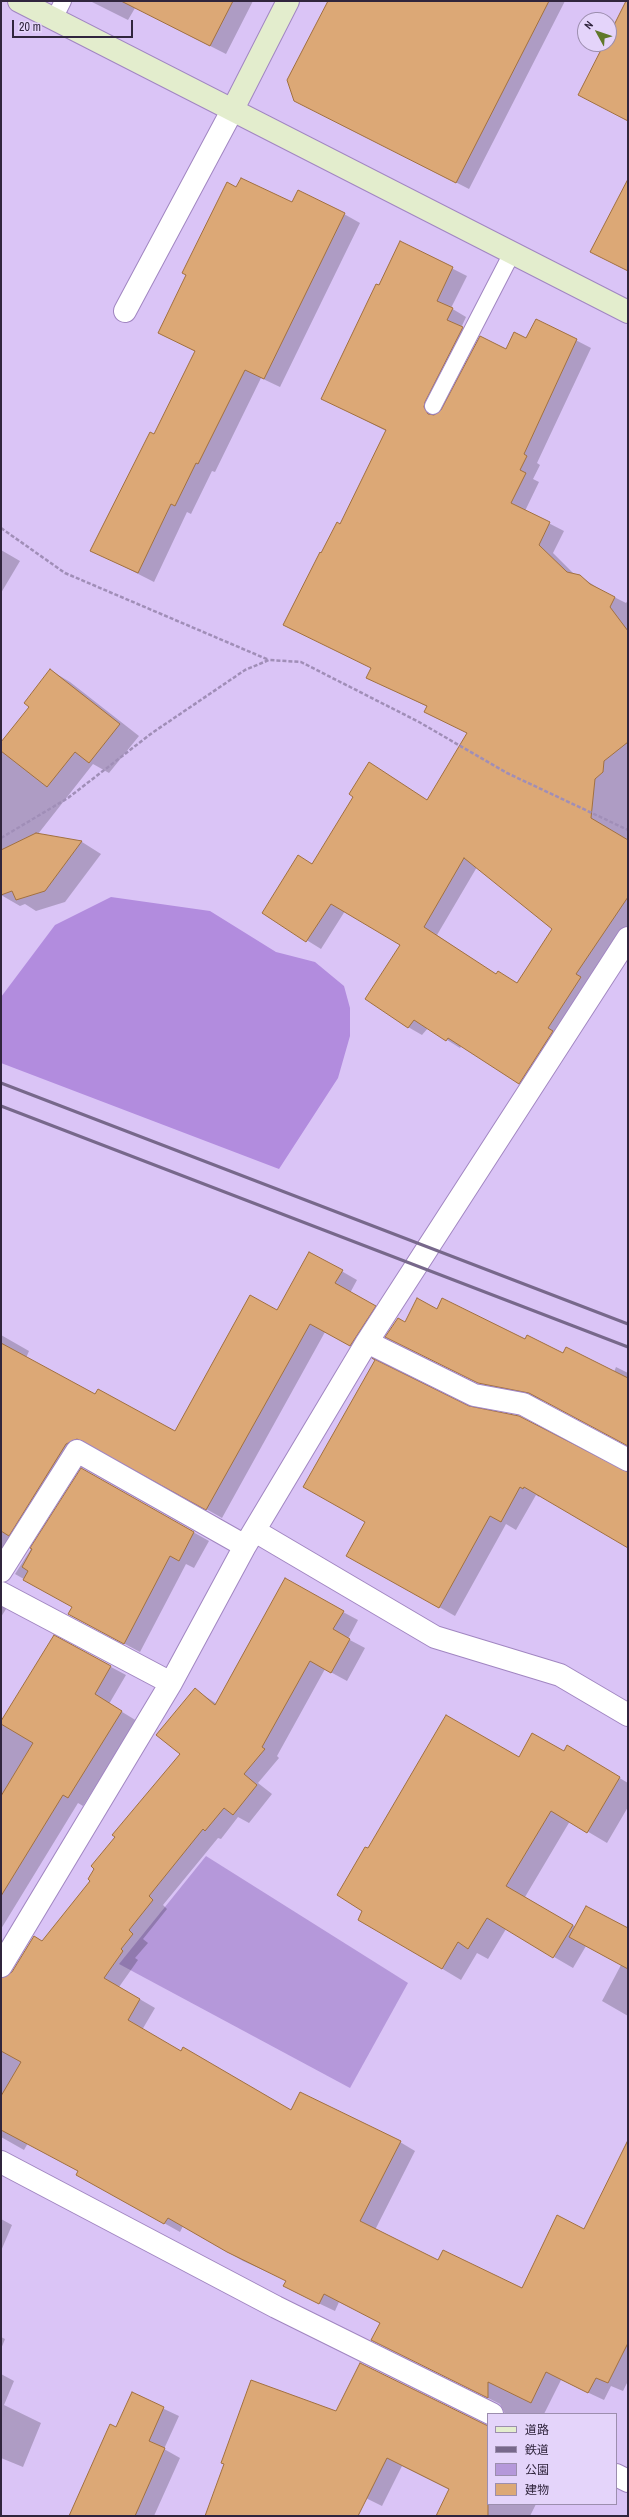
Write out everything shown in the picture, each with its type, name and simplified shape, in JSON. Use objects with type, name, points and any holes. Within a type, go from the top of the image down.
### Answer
[{"type":"street","points":[[19,1],[59,10],[233,109],[628,312]]},
{"type":"street","points":[[125,311],[233,109],[288,1]]},
{"type":"street","points":[[1,1966],[171,1683],[250,1539],[367,1342],[628,938]]},
{"type":"street","points":[[367,1342],[474,1395],[523,1404],[628,1460]]},
{"type":"street","points":[[1,1571],[78,1451],[250,1539],[435,1637],[560,1675],[628,1715]]},
{"type":"street","points":[[1,1593],[171,1683]]},
{"type":"street","points":[[1,2162],[276,2307],[490,2413]]},
{"type":"street","points":[[617,2476],[628,2481]]},
{"type":"lane","points":[[433,406],[512,253]]},
{"type":"path","points":[[1,528],[65,572],[269,660],[301,662],[419,722],[507,773],[628,830]]},
{"type":"path","points":[[1,838],[68,798],[152,733],[245,670],[269,660]]},
{"type":"green space","points":[[206,1856],[408,1983],[350,2088],[119,1964]]},
{"type":"shaded area","points":[[111,897],[210,911],[276,952],[315,962],[344,986],[350,1008],[350,1036],[338,1078],[279,1169],[1,1063],[1,997],[55,925]]},
{"type":"building","points":[[121,1],[233,1],[210,46]]},
{"type":"building","points":[[328,1],[549,1],[456,183],[294,101],[287,80]]},
{"type":"building","points":[[626,1],[628,1],[628,121],[578,95],[600,52],[617,52],[617,19]]},
{"type":"building","points":[[241,178],[292,202],[298,190],[345,213],[264,379],[245,370],[198,464],[196,463],[175,506],[171,504],[138,573],[90,551],[150,432],[154,434],[195,351],[158,333],[186,275],[182,273],[227,182],[236,187]]},
{"type":"building","points":[[628,179],[628,271],[590,252]]},
{"type":"building","points":[[400,241],[453,267],[437,301],[453,308],[447,320],[463,327],[425,402],[424,407],[428,414],[434,415],[441,410],[480,336],[506,349],[514,332],[526,338],[536,319],[577,339],[524,454],[527,456],[520,470],[526,473],[511,503],[550,522],[539,545],[567,572],[580,575],[590,584],[615,597],[610,607],[628,631],[628,742],[604,761],[603,772],[595,779],[591,818],[628,840],[628,897],[576,974],[581,977],[548,1028],[553,1031],[519,1084],[448,1038],[446,1041],[414,1020],[408,1028],[365,999],[400,945],[331,904],[306,942],[262,913],[298,855],[312,864],[353,797],[349,794],[369,762],[427,800],[467,733],[424,712],[427,706],[366,678],[371,668],[283,625],[320,552],[321,553],[337,522],[340,524],[386,430],[321,399],[376,284],[379,285]],"holes":[[[464,858],[552,929],[517,983],[498,971],[496,974],[424,927]]]},
{"type":"building","points":[[50,669],[120,724],[89,763],[75,752],[47,787],[1,751],[1,742],[29,707],[24,703]]},
{"type":"building","points":[[36,833],[82,841],[45,891],[16,900],[12,891],[1,895],[1,850]]},
{"type":"building","points":[[309,1252],[343,1270],[335,1283],[376,1306],[350,1346],[310,1324],[206,1510],[77,1439],[66,1444],[9,1536],[1,1531],[1,1343],[95,1394],[98,1389],[175,1431],[250,1295],[277,1310]]},
{"type":"building","points":[[417,1298],[437,1309],[442,1298],[525,1339],[527,1335],[563,1353],[566,1347],[628,1378],[628,1446],[529,1393],[478,1383],[385,1337],[398,1318],[405,1322]]},
{"type":"building","points":[[372,1358],[469,1406],[519,1416],[628,1472],[628,1548],[524,1487],[523,1489],[520,1487],[501,1522],[490,1516],[439,1608],[346,1556],[365,1522],[303,1487],[375,1360]]},
{"type":"building","points":[[81,1468],[194,1532],[179,1561],[170,1556],[124,1644],[68,1614],[72,1607],[23,1580],[28,1571],[22,1567],[32,1549],[30,1548]]},
{"type":"building","points":[[285,1578],[344,1611],[333,1629],[350,1639],[331,1673],[310,1661],[262,1747],[265,1749],[244,1774],[257,1785],[233,1815],[224,1808],[205,1831],[203,1829],[149,1896],[153,1900],[129,1930],[133,1934],[121,1949],[123,1951],[104,1978],[140,1999],[128,2020],[181,2051],[183,2047],[291,2110],[300,2092],[401,2141],[360,2221],[438,2260],[443,2250],[522,2288],[557,2215],[584,2229],[628,2140],[628,2343],[608,2383],[596,2378],[588,2393],[546,2372],[531,2403],[488,2382],[488,2398],[371,2340],[380,2323],[324,2294],[319,2304],[283,2286],[286,2281],[227,2252],[168,2218],[164,2224],[76,2175],[78,2171],[1,2130],[1,2096],[21,2062],[1,2051],[1,1978],[12,1972],[34,1936],[42,1941],[90,1881],[88,1879],[94,1869],[91,1866],[115,1837],[112,1835],[180,1754],[156,1735],[195,1688],[215,1705]]},
{"type":"building","points":[[54,1635],[111,1666],[95,1694],[122,1711],[68,1798],[63,1795],[1,1896],[1,1796],[33,1743],[1,1724],[1,1721]]},
{"type":"building","points":[[446,1715],[519,1757],[532,1733],[564,1751],[567,1745],[620,1777],[587,1833],[551,1811],[506,1886],[573,1925],[553,1958],[487,1918],[468,1949],[458,1942],[442,1969],[358,1920],[362,1911],[337,1895],[365,1847],[368,1848]]},
{"type":"building","points":[[586,1906],[628,1928],[628,1969],[569,1937]]},
{"type":"building","points":[[360,2363],[487,2426],[488,2516],[436,2516],[449,2489],[387,2458],[358,2516],[205,2516],[224,2464],[221,2463],[251,2380],[336,2411]]},
{"type":"building","points":[[132,2392],[164,2407],[149,2441],[165,2448],[135,2516],[69,2516],[110,2424],[116,2427]]},
{"type":"railway","points":[[1,1083],[628,1324]]},
{"type":"railway","points":[[1,1106],[628,1347]]}]
